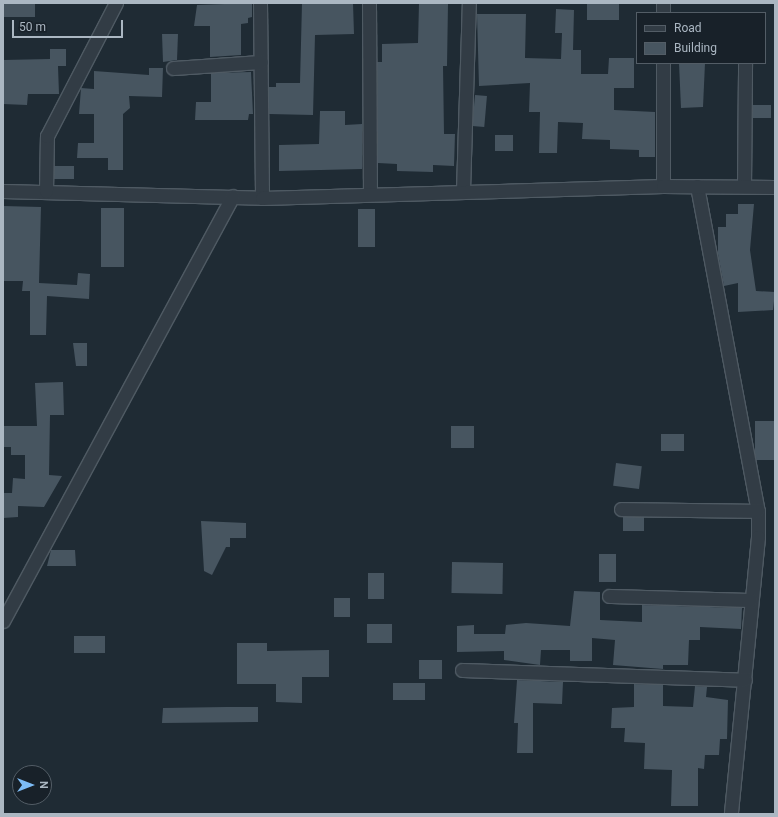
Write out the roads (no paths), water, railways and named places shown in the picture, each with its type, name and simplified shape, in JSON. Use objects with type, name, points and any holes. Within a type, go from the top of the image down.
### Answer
[{"type":"street","points":[[46,191],[48,136],[116,3]]},
{"type":"street","points":[[260,3],[262,198]]},
{"type":"street","points":[[369,3],[370,194]]},
{"type":"street","points":[[463,190],[469,3]]},
{"type":"street","points":[[173,68],[261,62]]},
{"type":"street","points":[[662,186],[663,64]]},
{"type":"street","points":[[744,186],[745,64]]},
{"type":"street","points":[[3,191],[233,196],[262,198],[463,190],[662,186],[775,187]]},
{"type":"street","points":[[697,186],[758,511],[745,680],[731,814]]},
{"type":"street","points":[[3,621],[233,196]]},
{"type":"street","points":[[621,509],[758,511]]},
{"type":"street","points":[[609,596],[751,600]]},
{"type":"street","points":[[462,670],[745,680]]}]
